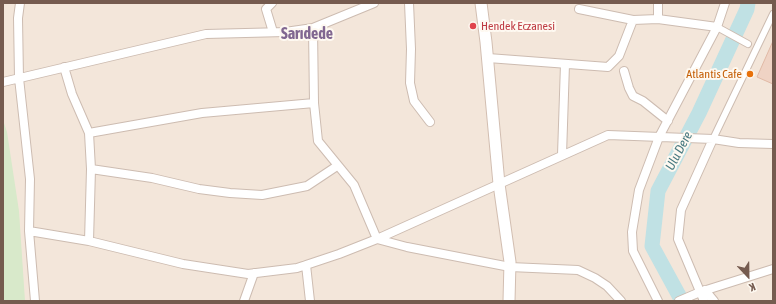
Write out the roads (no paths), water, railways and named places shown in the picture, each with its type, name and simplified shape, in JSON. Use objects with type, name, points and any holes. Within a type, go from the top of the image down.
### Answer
[{"type":"main road","points":[[481,3],[488,58],[499,184],[510,267],[509,301]]},
{"type":"street","points":[[20,3],[18,18],[19,78],[30,179],[29,231],[35,301]]},
{"type":"street","points":[[272,3],[266,9],[273,32]]},
{"type":"street","points":[[3,82],[206,34],[273,32],[313,28],[374,3]]},
{"type":"street","points":[[409,3],[411,49],[410,83],[414,101],[430,122]]},
{"type":"street","points":[[658,3],[658,19]]},
{"type":"street","points":[[658,301],[633,251],[632,232],[639,190],[659,136],[717,27],[725,3]]},
{"type":"street","points":[[579,9],[633,20],[658,19],[717,27],[748,44]]},
{"type":"street","points":[[704,301],[703,291],[678,239],[681,210],[713,139],[773,14]]},
{"type":"street","points":[[488,58],[608,66],[620,56],[633,20]]},
{"type":"street","points":[[313,28],[314,103],[318,142],[354,185],[377,239]]},
{"type":"street","points":[[562,156],[565,64]]},
{"type":"street","points":[[64,67],[72,94],[89,133],[91,170],[89,242]]},
{"type":"street","points":[[624,71],[633,96],[643,101],[668,120]]},
{"type":"street","points":[[89,133],[202,113],[314,103]]},
{"type":"street","points":[[29,231],[89,242],[183,264],[248,274],[297,268],[339,254],[377,239],[608,135],[659,136],[713,139],[739,143],[773,144]]},
{"type":"street","points":[[91,170],[152,178],[199,189],[262,195],[308,186],[337,166]]},
{"type":"street","points":[[377,239],[406,247],[510,267],[578,270],[596,278],[607,286],[621,301]]},
{"type":"street","points":[[306,265],[310,301]]},
{"type":"street","points":[[679,301],[688,296],[773,269]]},
{"type":"street","points":[[244,301],[254,273]]},
{"type":"street","points":[[703,291],[714,301]]},
{"type":"waterway","name":"Ulu Dere","points":[[682,301],[652,246],[658,191],[699,113],[747,9],[748,3]]},
{"type":"place","name":"Hendek Eczanesi","points":[[473,26]]},
{"type":"place","name":"Atlantis Cafe","points":[[750,74]]},
{"type":"district","name":"Sarıdede","points":[[307,34]]}]
